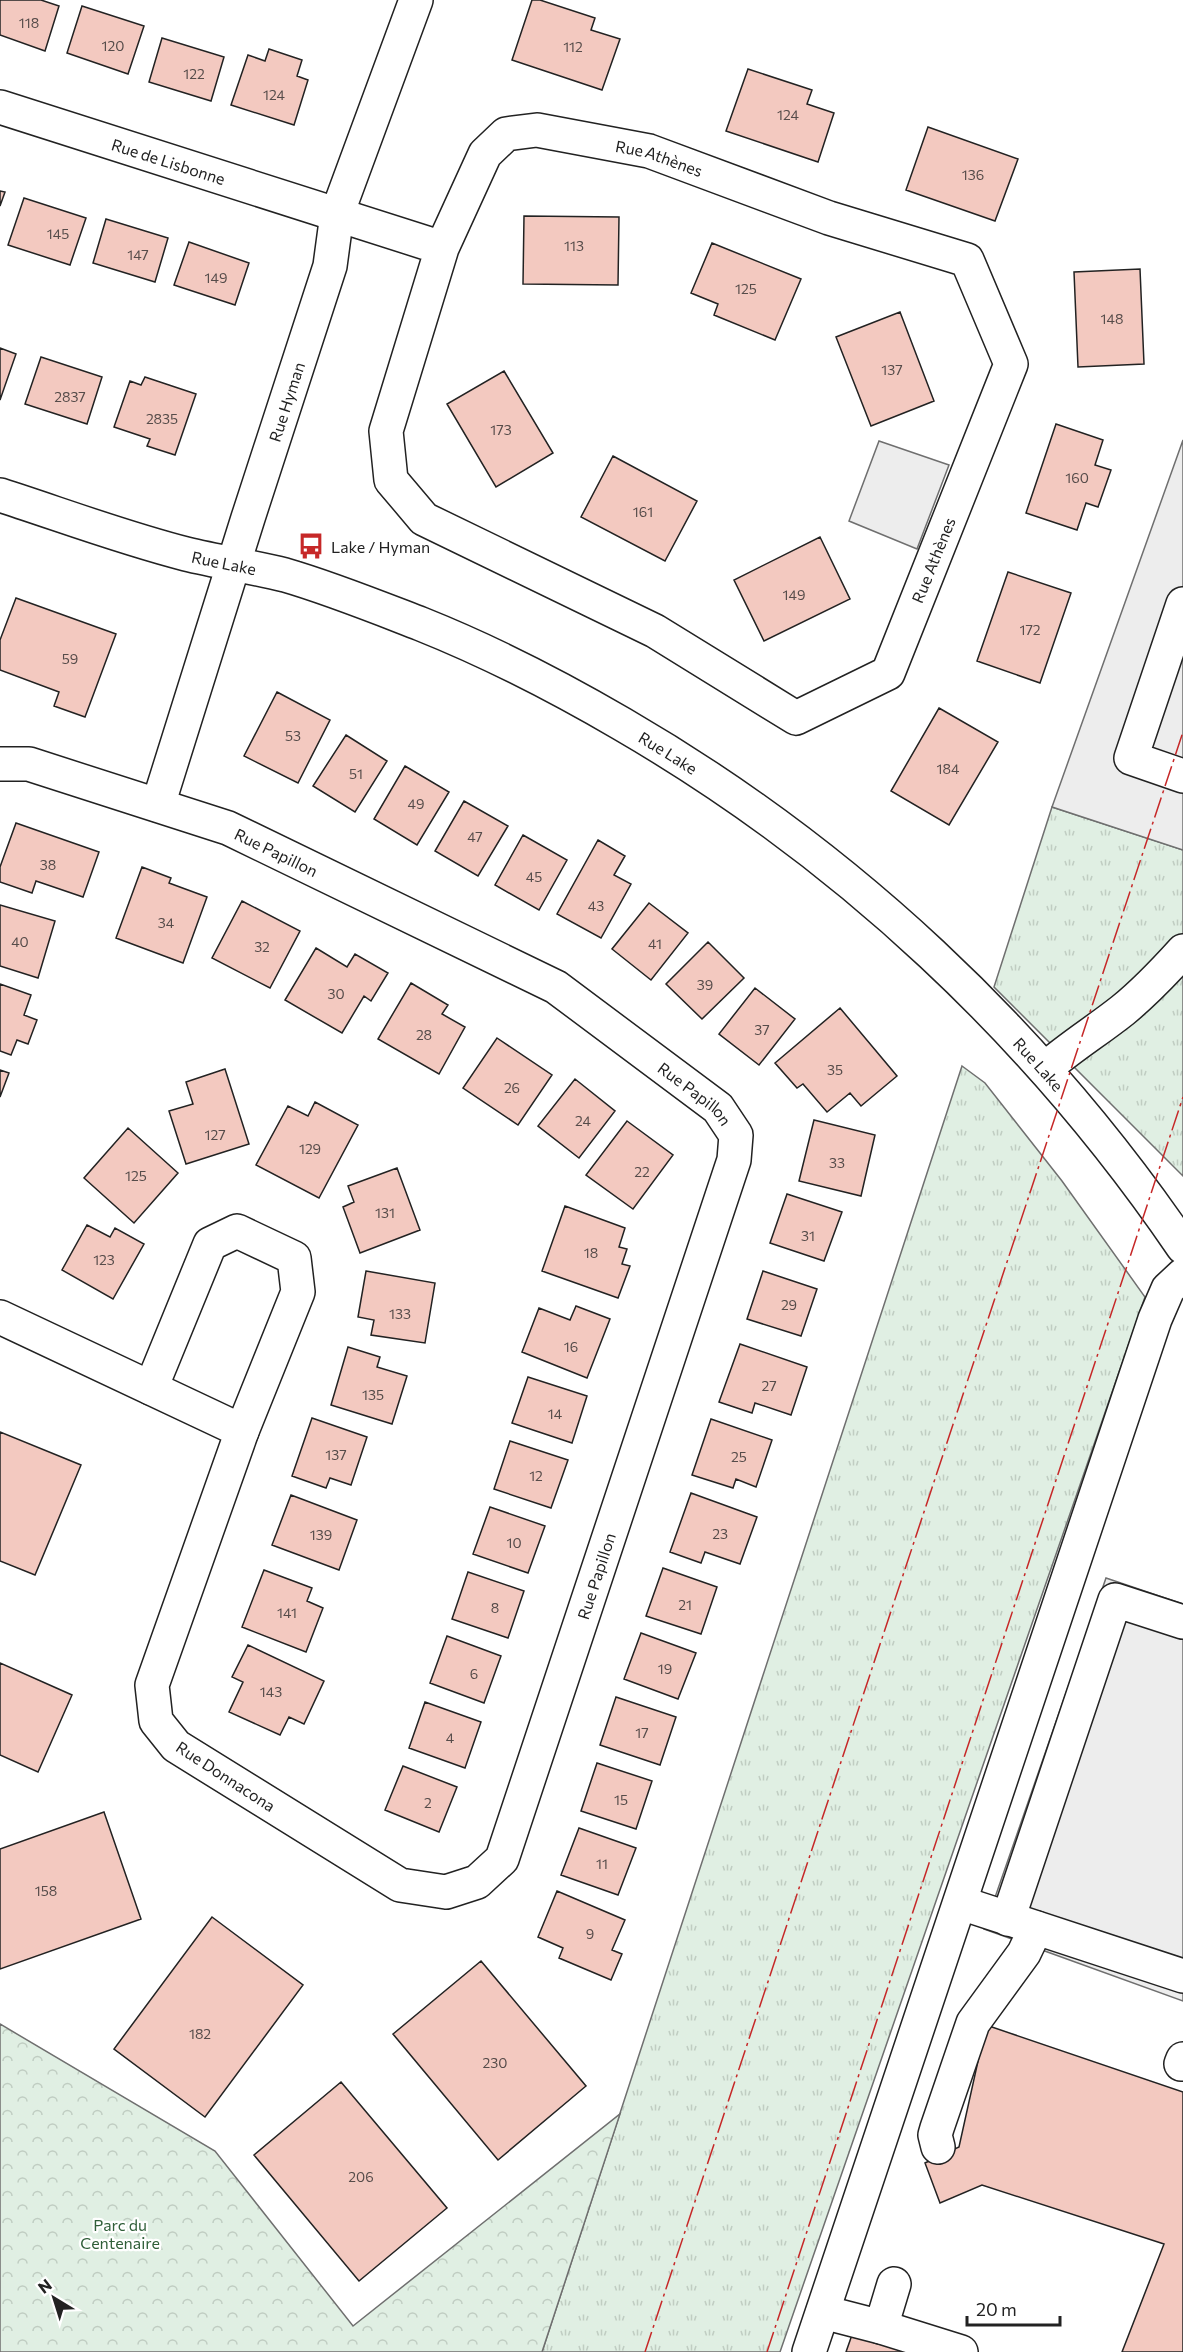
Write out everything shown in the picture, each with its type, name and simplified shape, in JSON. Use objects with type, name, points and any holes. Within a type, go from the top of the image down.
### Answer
[{"type":"street","name":"Rue Hyman","points":[[158,805],[330,266],[337,214],[416,0]]},
{"type":"street","name":"Rue de Lisbonne","points":[[0,107],[337,214]]},
{"type":"street","name":"Rue Athènes","points":[[537,130],[649,151],[829,218],[967,260],[1011,364],[888,674],[796,718],[655,631],[424,519],[391,480],[386,431],[442,248],[485,154],[506,134],[537,130]]},
{"type":"street","points":[[337,214],[442,248]]},
{"type":"street","name":"Rue Lake","points":[[0,495],[184,553],[285,575],[445,634],[566,692],[660,746],[757,811],[851,882],[933,954],[1045,1069],[1115,1153],[1183,1247]]},
{"type":"street","points":[[1183,604],[1131,758],[1183,776]]},
{"type":"street","name":"Rue Papillon","points":[[0,764],[29,764],[228,828],[556,987],[718,1108],[736,1135],[734,1160],[502,1858],[477,1882],[446,1892]]},
{"type":"street","points":[[1045,1069],[1080,1040],[1121,1011],[1151,985],[1183,951]]},
{"type":"street","name":"Rue Donnacona","points":[[151,1388],[210,1244],[237,1231],[294,1258],[298,1292],[242,1431],[152,1685],[156,1721],[176,1746],[400,1885],[446,1892]]},
{"type":"street","points":[[809,2352],[1159,1309],[1168,1289],[1183,1275]]},
{"type":"street","points":[[0,1317],[242,1431]]},
{"type":"street","points":[[1066,1583],[1183,1622]]},
{"type":"street","points":[[938,2147],[935,2135],[973,2023],[1024,1953],[1022,1923],[1115,1600]]},
{"type":"street","points":[[961,1904],[1183,1976]]},
{"type":"street","points":[[881,2327],[894,2284]]},
{"type":"street","points":[[823,2312],[961,2352]]},
{"type":"green space","points":[[1052,807],[1183,850],[1183,1176],[994,987]]},
{"type":"green space","points":[[962,1066],[985,1083],[1062,1181],[1145,1297],[780,2352],[542,2352]]},
{"type":"green space","name":"Parc du Centenaire","points":[[0,2024],[215,2151],[353,2326],[620,2114],[542,2352],[0,2352]]},
{"type":"shaded area","points":[[1183,440],[1183,850],[1052,807]]},
{"type":"shaded area","points":[[879,441],[949,465],[917,549],[849,521]]},
{"type":"shaded area","points":[[1106,1578],[1183,1604],[1183,2001],[984,1929]]},
{"type":"building","points":[[0,0],[41,0],[59,6],[45,51],[0,35]]},
{"type":"building","points":[[532,0],[540,0],[595,18],[591,30],[620,39],[602,90],[512,60]]},
{"type":"building","points":[[82,6],[144,26],[128,74],[67,53]]},
{"type":"building","points":[[162,38],[224,57],[211,101],[149,82]]},
{"type":"building","points":[[269,49],[302,60],[297,76],[308,80],[294,125],[231,105],[248,55],[265,61]]},
{"type":"building","points":[[748,69],[812,90],[807,104],[834,113],[818,162],[726,131]]},
{"type":"building","points":[[928,127],[1018,159],[995,221],[906,190]]},
{"type":"building","points":[[0,191],[5,192],[0,206]]},
{"type":"building","points":[[24,198],[86,218],[70,265],[8,245]]},
{"type":"building","points":[[524,216],[619,217],[618,285],[523,284]]},
{"type":"building","points":[[106,219],[168,238],[155,282],[93,263]]},
{"type":"building","points":[[189,242],[249,263],[235,305],[174,285]]},
{"type":"building","points":[[712,243],[801,279],[775,340],[714,315],[718,304],[691,293]]},
{"type":"building","points":[[1140,269],[1144,364],[1078,367],[1074,272]]},
{"type":"building","points":[[900,312],[934,401],[871,426],[836,337]]},
{"type":"building","points":[[0,348],[16,354],[0,400]]},
{"type":"building","points":[[41,357],[102,377],[87,424],[25,404]]},
{"type":"building","points":[[504,371],[553,453],[496,487],[447,404]]},
{"type":"building","points":[[145,377],[196,394],[175,455],[147,446],[150,439],[114,427],[130,381],[141,385]]},
{"type":"building","points":[[1056,424],[1103,440],[1095,465],[1111,470],[1098,507],[1086,503],[1077,530],[1026,513]]},
{"type":"building","points":[[613,456],[697,501],[665,561],[581,517]]},
{"type":"building","points":[[820,537],[850,599],[764,641],[734,580]]},
{"type":"building","points":[[1008,572],[1071,593],[1040,683],[977,661]]},
{"type":"building","points":[[16,598],[116,634],[85,717],[54,706],[59,692],[0,670],[0,640]]},
{"type":"building","points":[[277,692],[330,720],[298,783],[244,756]]},
{"type":"building","points":[[939,708],[998,742],[949,825],[891,791]]},
{"type":"building","points":[[346,735],[387,761],[355,812],[313,786]]},
{"type":"building","points":[[405,766],[449,792],[417,845],[374,819]]},
{"type":"building","points":[[464,801],[508,826],[478,876],[435,851]]},
{"type":"building","points":[[16,823],[99,852],[83,897],[36,881],[32,893],[0,882],[0,867]]},
{"type":"building","points":[[523,835],[567,860],[539,910],[495,885]]},
{"type":"building","points":[[598,840],[625,856],[614,875],[631,884],[601,938],[557,914]]},
{"type":"building","points":[[142,867],[171,878],[169,883],[207,897],[183,963],[116,938]]},
{"type":"building","points":[[242,901],[300,931],[270,988],[212,958]]},
{"type":"building","points":[[649,903],[688,933],[651,980],[612,949]]},
{"type":"building","points":[[0,905],[55,921],[38,978],[0,966]]},
{"type":"building","points":[[708,942],[744,978],[702,1019],[666,984]]},
{"type":"building","points":[[316,948],[347,967],[355,954],[388,973],[371,1001],[364,996],[342,1033],[285,1000]]},
{"type":"building","points":[[411,983],[448,1005],[442,1014],[465,1027],[439,1074],[378,1039]]},
{"type":"building","points":[[0,984],[31,995],[24,1015],[37,1020],[28,1044],[17,1040],[11,1055],[0,1051]]},
{"type":"building","points":[[755,988],[795,1019],[759,1065],[719,1034]]},
{"type":"building","points":[[840,1008],[897,1076],[861,1106],[850,1093],[827,1112],[803,1084],[797,1088],[775,1063]]},
{"type":"building","points":[[497,1038],[552,1075],[518,1125],[463,1088]]},
{"type":"building","points":[[225,1069],[249,1144],[186,1164],[169,1111],[193,1104],[186,1082]]},
{"type":"building","points":[[0,1070],[9,1073],[0,1097]]},
{"type":"building","points":[[575,1079],[615,1111],[579,1158],[538,1126]]},
{"type":"building","points":[[315,1102],[358,1125],[319,1198],[256,1165],[288,1106],[308,1116]]},
{"type":"building","points":[[814,1120],[875,1135],[861,1196],[799,1181]]},
{"type":"building","points":[[627,1121],[673,1155],[633,1209],[586,1175]]},
{"type":"building","points":[[128,1128],[178,1173],[134,1223],[84,1178]]},
{"type":"building","points":[[397,1168],[420,1230],[360,1253],[343,1207],[354,1202],[348,1186]]},
{"type":"building","points":[[787,1194],[842,1212],[824,1261],[770,1243]]},
{"type":"building","points":[[565,1206],[625,1228],[619,1247],[627,1249],[622,1264],[630,1266],[618,1298],[542,1271]]},
{"type":"building","points":[[87,1225],[110,1237],[115,1228],[144,1244],[113,1299],[62,1270]]},
{"type":"building","points":[[366,1271],[435,1283],[425,1343],[371,1335],[374,1320],[358,1317]]},
{"type":"building","points":[[763,1271],[817,1289],[801,1336],[747,1319]]},
{"type":"building","points":[[576,1306],[610,1319],[587,1378],[522,1352],[539,1308],[570,1320]]},
{"type":"building","points":[[740,1344],[807,1367],[791,1415],[755,1403],[752,1413],[719,1402]]},
{"type":"building","points":[[348,1347],[380,1357],[377,1367],[407,1376],[392,1424],[331,1405]]},
{"type":"building","points":[[528,1377],[587,1396],[572,1443],[512,1423]]},
{"type":"building","points":[[312,1418],[367,1437],[351,1485],[330,1478],[326,1488],[292,1476]]},
{"type":"building","points":[[711,1419],[772,1440],[756,1487],[736,1479],[733,1488],[692,1475]]},
{"type":"building","points":[[0,1432],[81,1465],[35,1575],[0,1561]]},
{"type":"building","points":[[510,1441],[568,1460],[551,1508],[494,1489]]},
{"type":"building","points":[[691,1493],[757,1517],[740,1564],[705,1552],[701,1563],[670,1552]]},
{"type":"building","points":[[291,1495],[357,1520],[339,1570],[272,1545]]},
{"type":"building","points":[[490,1507],[545,1526],[528,1573],[473,1554]]},
{"type":"building","points":[[663,1568],[717,1587],[701,1634],[646,1616]]},
{"type":"building","points":[[264,1570],[312,1588],[307,1601],[323,1608],[306,1652],[242,1627]]},
{"type":"building","points":[[468,1572],[524,1591],[508,1638],[452,1619]]},
{"type":"building","points":[[641,1633],[696,1653],[678,1699],[624,1679]]},
{"type":"building","points":[[447,1636],[501,1656],[484,1703],[430,1683]]},
{"type":"building","points":[[248,1645],[324,1681],[304,1724],[289,1717],[280,1735],[229,1712],[243,1682],[232,1677]]},
{"type":"building","points":[[0,1663],[72,1695],[38,1772],[0,1755]]},
{"type":"building","points":[[616,1697],[676,1717],[660,1765],[600,1745]]},
{"type":"building","points":[[425,1702],[481,1722],[465,1768],[409,1748]]},
{"type":"building","points":[[597,1763],[652,1781],[636,1829],[581,1811]]},
{"type":"building","points":[[403,1766],[457,1787],[439,1832],[385,1810]]},
{"type":"building","points":[[104,1812],[141,1919],[0,1969],[0,1849]]},
{"type":"building","points":[[579,1828],[636,1848],[618,1895],[561,1875]]},
{"type":"building","points":[[557,1891],[625,1920],[612,1950],[622,1954],[611,1980],[559,1958],[563,1948],[538,1937]]},
{"type":"building","points":[[212,1917],[303,1985],[205,2117],[114,2049]]},
{"type":"building","points":[[481,1961],[586,2086],[498,2160],[393,2034]]},
{"type":"building","points":[[986,2025],[1183,2092],[1183,2352],[1122,2352],[1164,2244],[982,2185],[940,2203],[925,2163],[959,2147]]},
{"type":"building","points":[[341,2082],[447,2208],[359,2281],[254,2155]]},
{"type":"building","points":[[853,2332],[913,2352],[846,2352]]},
{"type":"power","points":[[645,2352],[1183,732]]},
{"type":"power","points":[[767,2352],[1183,1097]]},
{"type":"place","name":"Lake / Hyman","points":[[311,546]]}]
